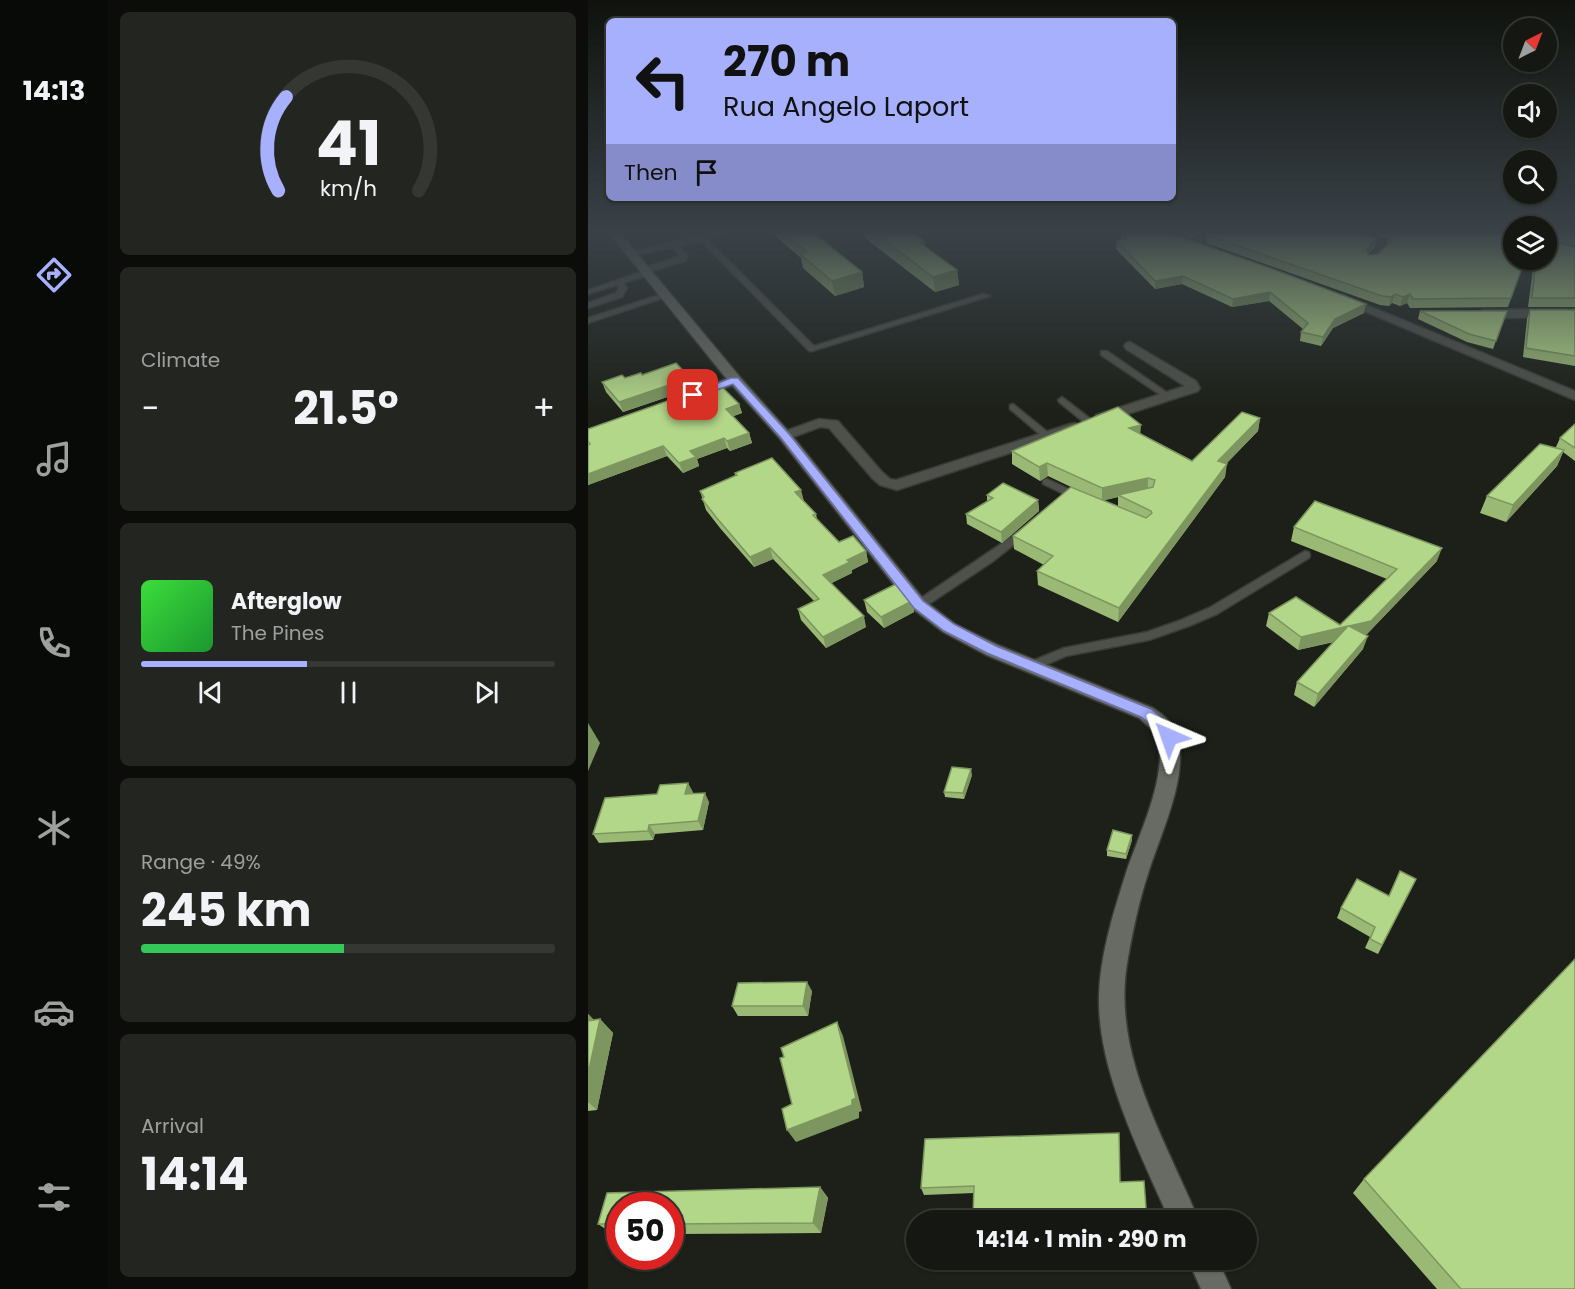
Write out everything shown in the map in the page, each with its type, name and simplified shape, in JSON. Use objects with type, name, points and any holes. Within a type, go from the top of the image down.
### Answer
[{"type":"main road","points":[[663,293],[785,436],[918,604],[949,628],[992,650],[1146,713],[1159,723],[1169,737],[1170,761],[1119,946],[1111,1008],[1119,1052],[1135,1102],[1180,1210]]},
{"type":"main road","points":[[1207,1270],[1216,1289]]},
{"type":"street","points":[[1331,293],[1575,396]]},
{"type":"street","points":[[1382,313],[1416,313]]},
{"type":"street","points":[[1472,314],[1575,314]]},
{"type":"street","points":[[785,436],[819,423],[833,424],[877,475],[885,482],[897,485],[1193,388],[1191,384],[1130,346]]},
{"type":"street","points":[[667,404],[735,380]]},
{"type":"lane","points":[[588,306],[620,293]]},
{"type":"lane","points":[[757,293],[812,349],[986,296]]},
{"type":"lane","points":[[588,321],[665,296]]},
{"type":"lane","points":[[1104,353],[1168,396]]},
{"type":"lane","points":[[1062,400],[1089,422]]},
{"type":"lane","points":[[1013,407],[1047,436]]},
{"type":"lane","points":[[1047,482],[1066,496],[1089,503]]},
{"type":"lane","points":[[918,604],[1008,546],[1039,520]]},
{"type":"lane","points":[[1030,666],[1064,652],[1149,636],[1185,623],[1213,611],[1305,555]]},
{"type":"building","points":[[1220,293],[1264,293],[1233,299]]},
{"type":"building","points":[[1271,293],[1337,293],[1366,304],[1335,319],[1323,337],[1301,332],[1308,323]]},
{"type":"building","points":[[1374,293],[1513,293],[1511,298],[1413,299],[1410,294],[1403,297],[1395,294],[1391,297]]},
{"type":"building","points":[[1533,293],[1575,293],[1575,298],[1532,298]]},
{"type":"building","points":[[1530,310],[1575,310],[1575,356],[1526,348]]},
{"type":"building","points":[[1420,311],[1507,311],[1496,341],[1469,334]]},
{"type":"building","points":[[676,363],[690,378],[619,402],[602,382],[622,375],[625,378],[641,373],[642,375]]},
{"type":"building","points":[[723,388],[739,404],[726,409],[749,433],[727,441],[724,438],[690,451],[696,457],[679,463],[663,446],[588,474],[588,445],[590,444],[588,429],[701,389],[706,394]]},
{"type":"building","points":[[1118,407],[1141,425],[1129,428],[1192,461],[1242,412],[1260,418],[1218,461],[1227,464],[1119,608],[1037,571],[1053,556],[1013,536],[1071,487],[1146,518],[1152,513],[1151,511],[1118,495],[1153,487],[1155,480],[1148,478],[1102,488],[1047,463],[1039,467],[1012,451]]},
{"type":"building","points":[[1575,424],[1575,448],[1560,438]]},
{"type":"building","points":[[1540,444],[1564,450],[1513,505],[1487,496]]},
{"type":"building","points":[[772,458],[801,490],[795,492],[816,514],[813,515],[839,542],[853,536],[866,551],[847,560],[850,562],[823,575],[864,616],[823,637],[798,609],[819,599],[770,548],[750,557],[702,499],[704,497],[700,491]]},
{"type":"building","points":[[1003,483],[1038,500],[1001,532],[966,514],[993,498],[987,495]]},
{"type":"building","points":[[1315,501],[1442,548],[1371,621],[1349,626],[1368,636],[1318,694],[1297,682],[1348,626],[1301,637],[1269,613],[1296,597],[1340,625],[1397,569],[1294,527]]},
{"type":"building","points":[[896,584],[912,601],[881,617],[864,600]]},
{"type":"building","points":[[952,767],[971,769],[963,793],[944,792]]},
{"type":"building","points":[[688,783],[685,794],[705,793],[698,821],[649,825],[648,831],[593,834],[605,798],[657,794],[660,785]]},
{"type":"building","points":[[1113,830],[1132,835],[1126,854],[1107,850]]},
{"type":"building","points":[[1400,871],[1416,879],[1382,945],[1370,939],[1375,927],[1341,908],[1357,879],[1389,896]]},
{"type":"building","points":[[1575,959],[1575,1289],[1461,1289],[1364,1179]]},
{"type":"building","points":[[807,982],[803,1006],[732,1006],[738,983]]},
{"type":"building","points":[[600,1019],[588,1074],[588,1021]]},
{"type":"building","points":[[837,1022],[856,1098],[852,1100],[852,1105],[787,1130],[782,1109],[792,1104],[780,1058],[784,1057],[781,1048]]},
{"type":"building","points":[[1119,1133],[1120,1182],[1144,1181],[1146,1210],[973,1210],[974,1186],[921,1188],[925,1139]]},
{"type":"building","points":[[820,1187],[813,1223],[684,1224],[684,1192],[642,1192]]},
{"type":"building","points":[[606,1196],[606,1224],[598,1224]]},
{"type":"route","points":[[693,395],[735,380],[785,436],[918,604],[949,628],[992,650],[1146,713],[1159,723],[1169,737]]}]
